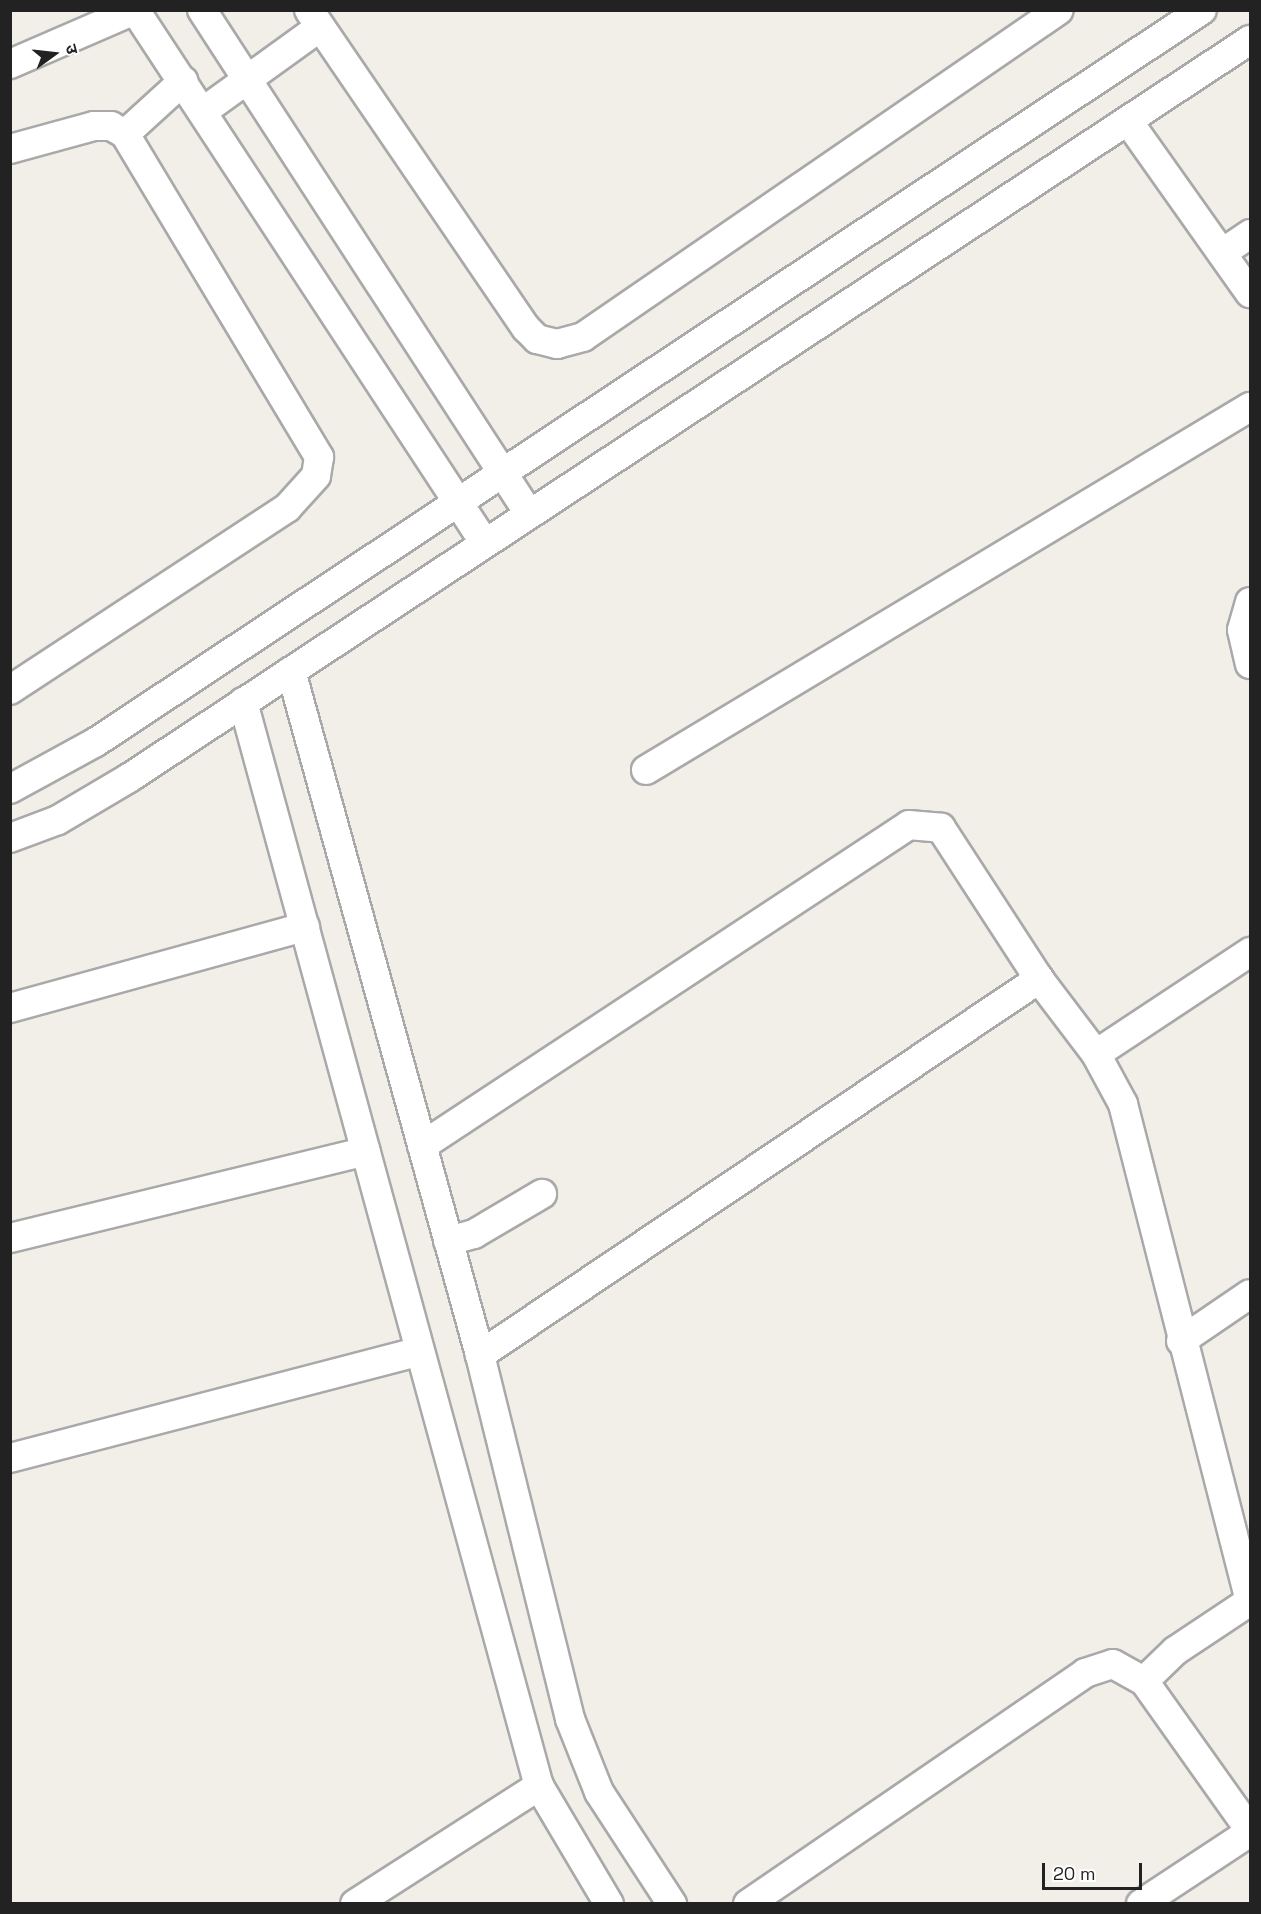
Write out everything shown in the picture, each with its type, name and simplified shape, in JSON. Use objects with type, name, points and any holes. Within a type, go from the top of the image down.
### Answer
[{"type":"street","points":[[10,64],[135,10],[205,110],[484,542]]},
{"type":"street","points":[[202,10],[528,512]]},
{"type":"street","points":[[205,110],[314,19],[526,328],[537,339],[557,344],[583,337],[1059,10]]},
{"type":"street","points":[[10,789],[96,742],[503,475],[1202,10]]},
{"type":"street","points":[[10,838],[58,820],[243,702],[528,512],[1251,40]]},
{"type":"street","points":[[125,134],[183,81]]},
{"type":"street","points":[[1128,121],[1251,292]]},
{"type":"street","points":[[10,149],[94,126],[125,134],[309,434],[319,457],[316,476],[287,508],[10,690]]},
{"type":"street","points":[[1222,253],[1251,234]]},
{"type":"street","points":[[646,770],[1251,407]]},
{"type":"street","points":[[1251,602],[1242,630],[1251,664]]},
{"type":"street","points":[[291,670],[480,1355],[570,1719],[599,1792],[672,1904]]},
{"type":"street","points":[[243,702],[366,1151],[418,1352],[539,1786],[609,1904]]},
{"type":"street","points":[[422,1146],[909,825],[941,828],[1039,979],[1096,1054],[1123,1104],[1181,1341],[1250,1601],[1175,1651],[1144,1681]]},
{"type":"street","points":[[10,1008],[304,927]]},
{"type":"street","points":[[1096,1054],[1251,952]]},
{"type":"street","points":[[480,1355],[1039,979]]},
{"type":"street","points":[[10,1238],[366,1151]]},
{"type":"street","points":[[448,1241],[474,1234],[542,1194]]},
{"type":"street","points":[[1181,1341],[1251,1294]]},
{"type":"street","points":[[10,1458],[418,1352]]},
{"type":"street","points":[[748,1904],[1085,1673],[1113,1664],[1144,1681],[1251,1831],[1142,1904]]},
{"type":"street","points":[[355,1904],[539,1786]]}]
